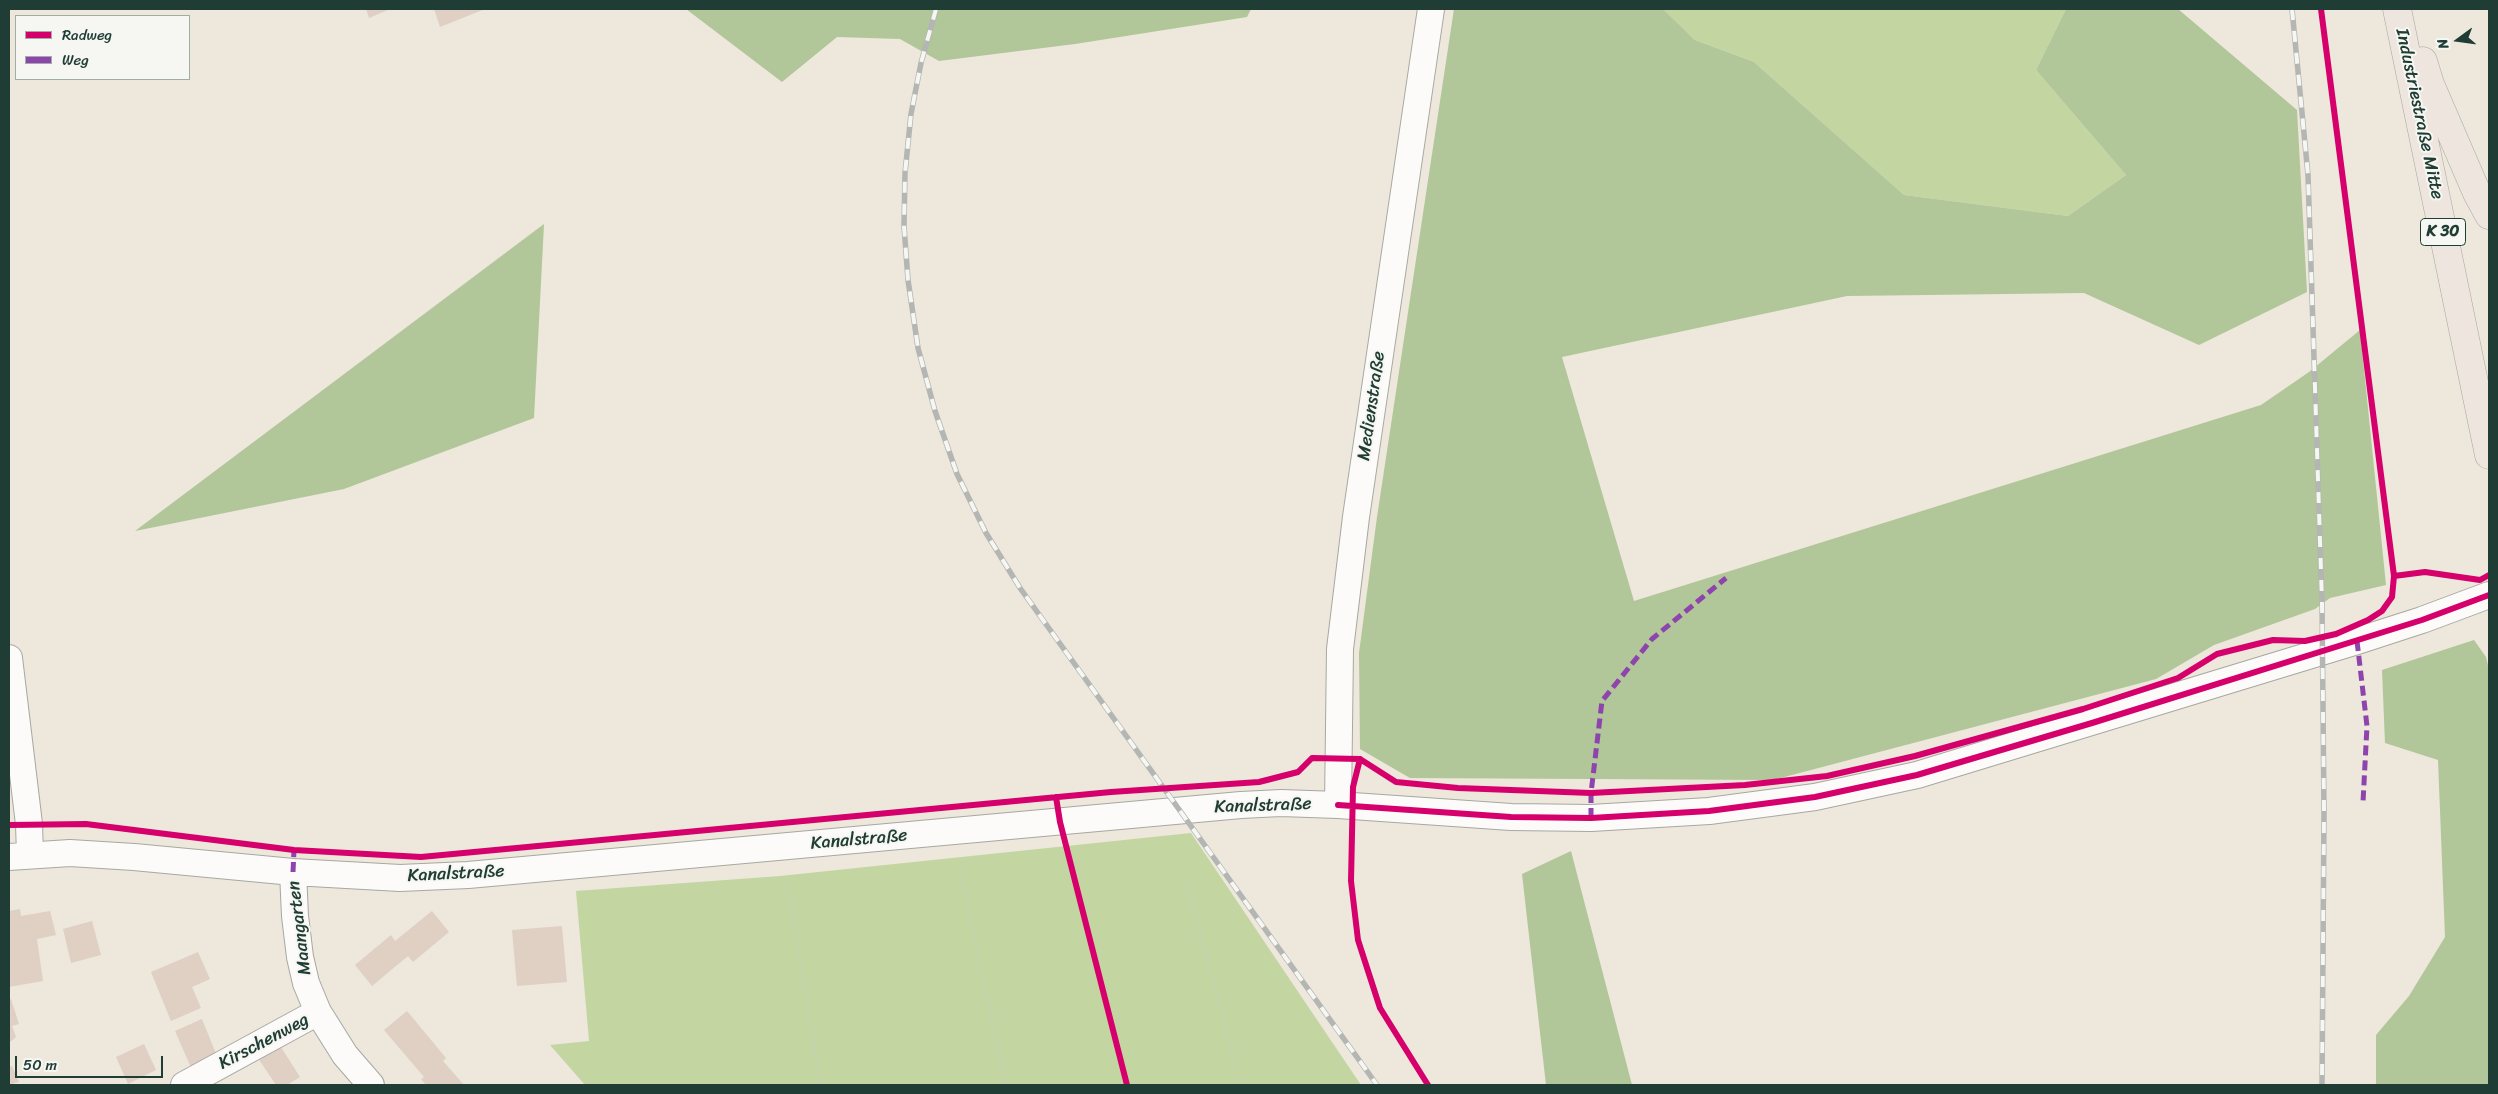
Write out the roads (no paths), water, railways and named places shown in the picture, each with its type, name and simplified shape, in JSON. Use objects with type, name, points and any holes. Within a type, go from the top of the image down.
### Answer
[{"type":"highway","name":"Industriestraße Mitte","points":[[2397,9],[2489,455]]},
{"type":"highway","points":[[2407,9],[2430,84],[2477,193],[2489,215]]},
{"type":"street","name":"Medienstraße","points":[[1338,805],[1339,664],[1344,611],[1357,507],[1431,9]]},
{"type":"street","name":"Kanalstraße","points":[[20,856],[70,854],[134,857],[293,872],[400,878],[468,875],[1241,805],[1281,803],[1338,805],[1511,817],[1591,818],[1709,811],[1815,797],[1917,775],[2394,629],[2489,595]]},
{"type":"street","points":[[9,658],[29,824],[20,856]]},
{"type":"street","name":"Maangarten","points":[[293,872],[295,916],[300,957],[306,983],[318,1012],[345,1055],[371,1085]]},
{"type":"street","name":"Kirschenweg","points":[[184,1085],[318,1012]]},
{"type":"railway","points":[[936,9],[921,63],[911,114],[905,173],[904,226],[908,280],[918,348],[935,411],[957,474],[986,533],[1020,588],[1377,1085]]},
{"type":"railway","points":[[2292,9],[2308,175],[2322,602],[2324,813],[2322,1085]]}]
